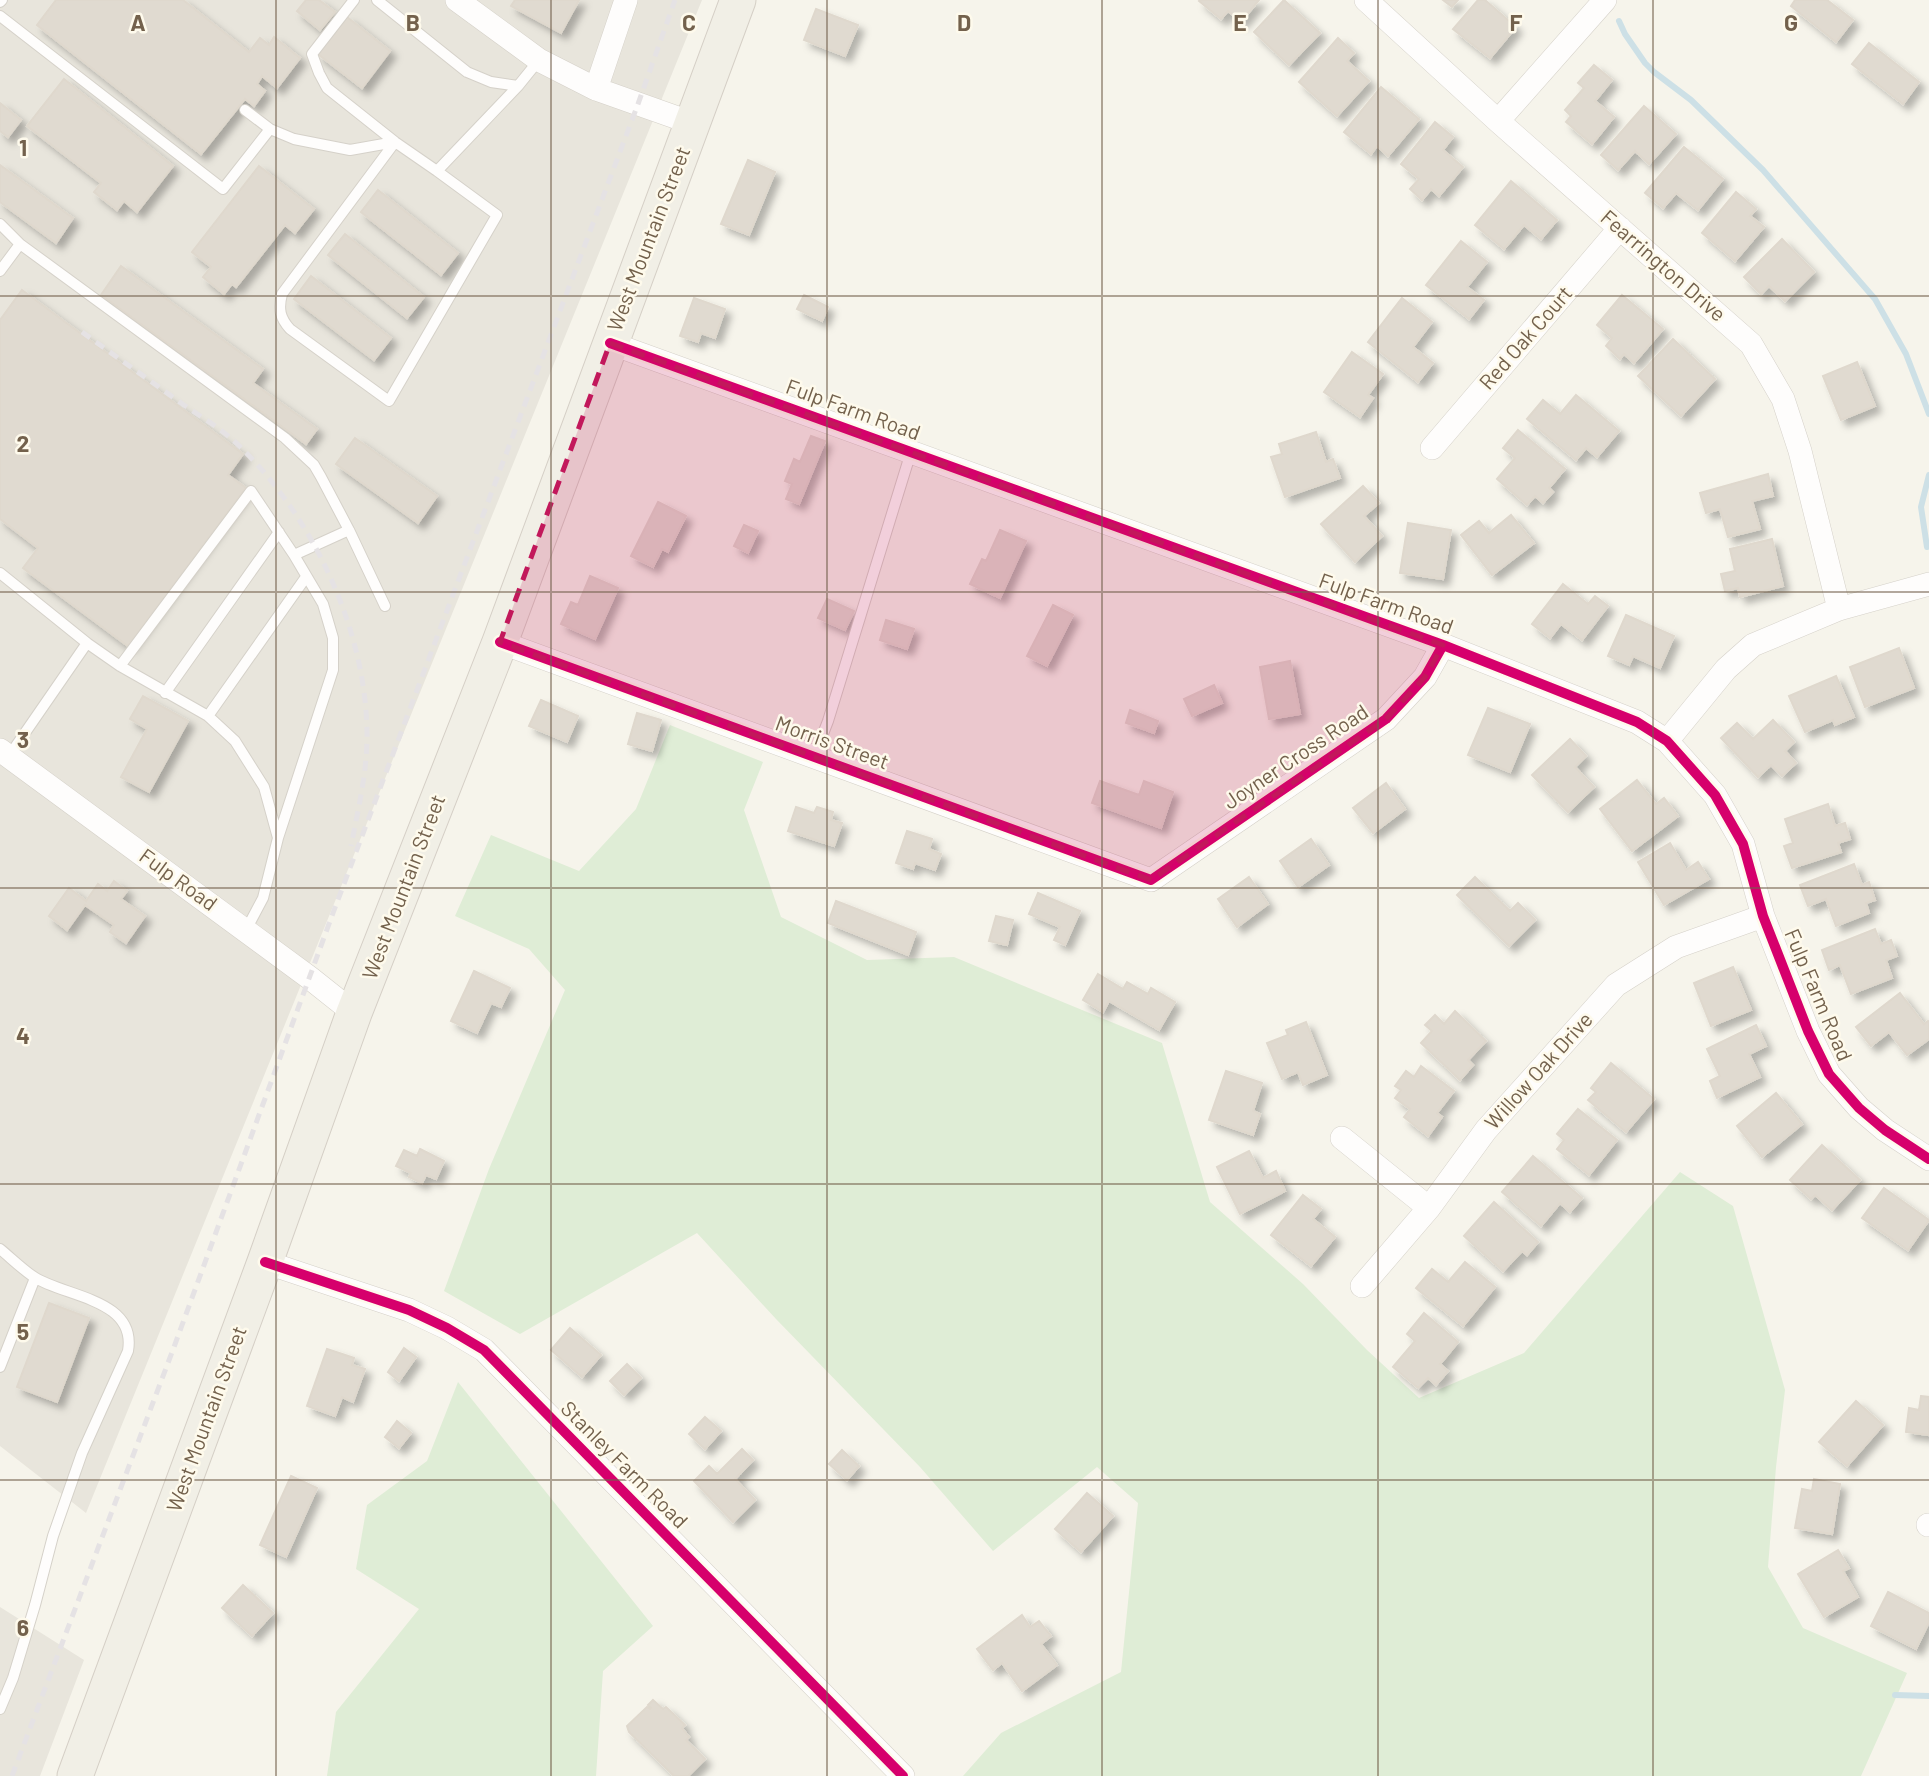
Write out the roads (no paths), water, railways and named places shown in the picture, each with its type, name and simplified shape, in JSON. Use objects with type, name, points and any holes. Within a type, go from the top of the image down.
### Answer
[{"type":"main road","name":"West Mountain Street","points":[[75,1776],[354,1013],[500,642],[738,0]]},
{"type":"street","points":[[457,0],[539,60],[596,89],[692,123]]},
{"type":"street","points":[[596,89],[626,0]]},
{"type":"street","name":"Fearrington Drive","points":[[1366,0],[1498,121],[1751,344],[1783,399],[1800,451],[1839,609]]},
{"type":"street","points":[[1498,121],[1605,0]]},
{"type":"street","name":"Red Oak Court","points":[[1432,448],[1620,228]]},
{"type":"street","name":"Fulp Farm Road","points":[[610,343],[1443,645],[1637,722],[1667,741],[1715,794],[1743,844],[1763,916],[1808,1031],[1829,1074],[1859,1108],[1885,1130],[1929,1160]]},
{"type":"street","points":[[1667,741],[1726,669],[1753,645],[1839,609],[1929,584]]},
{"type":"street","name":"Morris Street","points":[[500,642],[1151,880]]},
{"type":"street","name":"Joyner Cross Road","points":[[1151,880],[1386,719],[1425,677],[1443,645]]},
{"type":"street","name":"Fulp Road","points":[[5,753],[354,1013]]},
{"type":"street","name":"Willow Oak Drive","points":[[1362,1286],[1429,1208],[1486,1129],[1616,985],[1676,947],[1763,916]]},
{"type":"street","points":[[1342,1138],[1429,1208]]},
{"type":"street","name":"Stanley Farm Road","points":[[265,1262],[409,1310],[484,1350],[903,1776]]},
{"type":"lane","points":[[354,0],[312,54],[327,88],[395,142],[497,215],[389,401],[290,329],[282,320],[279,305],[282,293],[395,142]]},
{"type":"lane","points":[[377,0],[467,72],[491,82],[518,86]]},
{"type":"lane","points":[[0,16],[223,189],[270,129]]},
{"type":"lane","points":[[437,171],[518,86],[539,60]]},
{"type":"lane","points":[[244,110],[270,129],[294,139],[350,150],[395,142]]},
{"type":"lane","points":[[0,224],[20,244],[285,438],[314,465],[385,606]]},
{"type":"lane","points":[[0,271],[20,244]]},
{"type":"lane","points":[[814,757],[832,708],[911,452]]},
{"type":"lane","points":[[120,666],[251,491],[323,604],[333,638],[333,670],[278,838],[263,898],[246,930]]},
{"type":"lane","points":[[293,555],[349,530]]},
{"type":"lane","points":[[165,693],[279,533]]},
{"type":"lane","points":[[0,573],[86,643],[165,693],[208,716],[234,741],[264,788],[278,838]]},
{"type":"lane","points":[[208,716],[306,577]]},
{"type":"lane","points":[[5,753],[86,643]]},
{"type":"lane","points":[[0,1709],[13,1678],[53,1536],[82,1453],[128,1351],[130,1338],[122,1320],[109,1309],[35,1278],[1,1253]]},
{"type":"lane","points":[[0,1367],[35,1278]]},
{"type":"waterway","points":[[1619,21],[1645,63],[1691,100],[1763,170],[1875,299],[1906,354],[1929,414]]},
{"type":"waterway","points":[[1927,547],[1921,507],[1929,475]]},
{"type":"waterway","points":[[1895,1695],[1929,1696]]},
{"type":"railway","points":[[12,1776],[675,0]]},
{"type":"railway","points":[[82,332],[233,440],[261,469],[310,537],[345,614],[357,655],[364,696],[367,736],[365,764],[351,846]]}]
